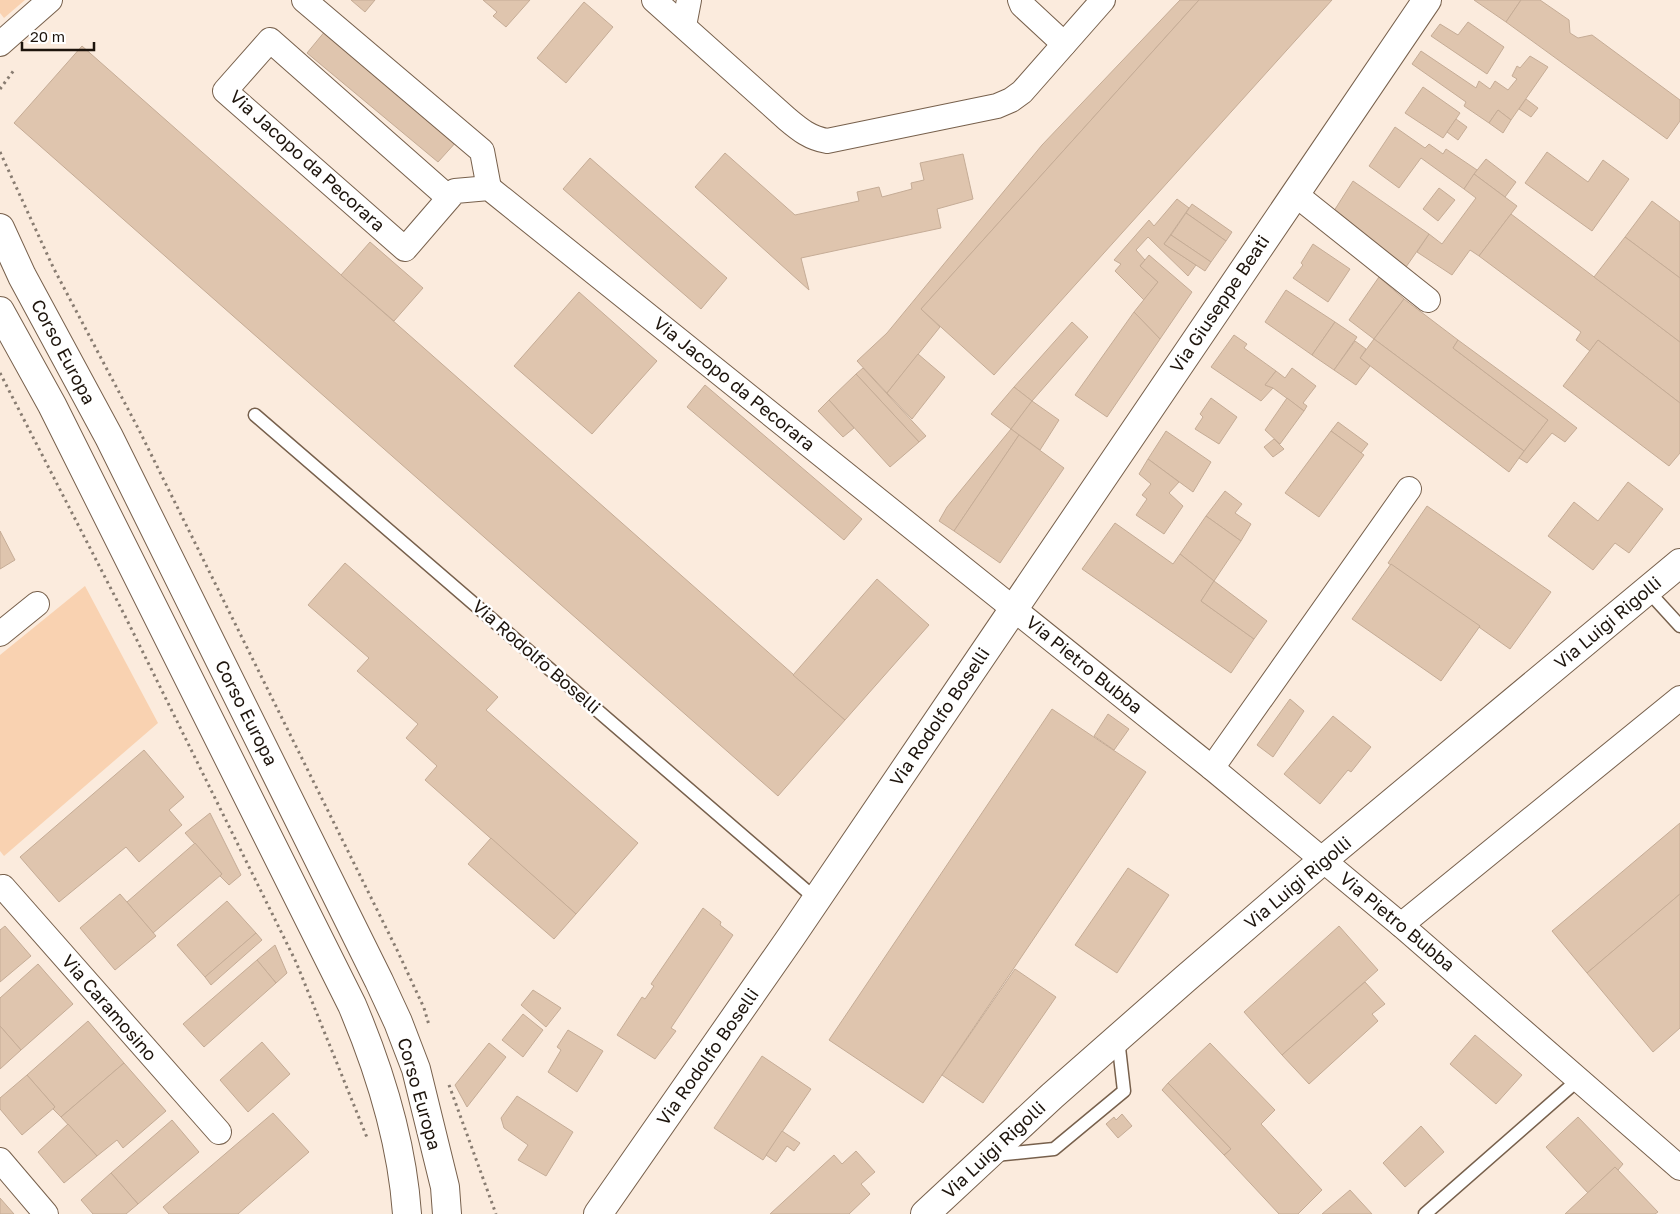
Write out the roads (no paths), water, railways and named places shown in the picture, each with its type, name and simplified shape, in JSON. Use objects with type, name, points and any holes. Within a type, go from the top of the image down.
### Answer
[{"type":"main road","name":"Via Giuseppe Beati","points":[[1013,609],[1427,0]]},
{"type":"main road","name":"Corso Europa","points":[[0,228],[22,276],[109,437],[379,980],[416,1069],[445,1187],[447,1214]]},
{"type":"main road","name":"Corso Europa","points":[[0,312],[52,405],[352,1005],[370,1047],[386,1099],[400,1163],[407,1214]]},
{"type":"main road","name":"Via Luigi Rigolli","points":[[925,1214],[1118,1038],[1323,860],[1648,590],[1678,570]]},
{"type":"main road","name":"Via Rodolfo Boselli","points":[[598,1214],[816,899],[1013,609]]},
{"type":"street","points":[[0,44],[50,0]]},
{"type":"street","points":[[304,0],[482,151],[489,188]]},
{"type":"street","points":[[654,0],[806,134],[813,138],[827,141],[997,106],[1011,100],[1022,92],[1103,0]]},
{"type":"street","points":[[684,26],[690,0]]},
{"type":"street","points":[[1020,0],[1022,5],[1064,44]]},
{"type":"street","name":"Via Jacopo da Pecorara","points":[[449,198],[270,40],[225,91],[405,249],[449,198],[455,191],[489,188],[1013,609]]},
{"type":"street","points":[[1295,194],[1428,300]]},
{"type":"street","points":[[1212,768],[1409,489]]},
{"type":"street","points":[[0,634],[37,604]]},
{"type":"street","name":"Via Pietro Bubba","points":[[1013,609],[1212,768],[1401,925],[1680,1168]]},
{"type":"street","points":[[1401,925],[1680,698]]},
{"type":"street","name":"Via Caramosino","points":[[0,889],[2,887],[219,1132]]},
{"type":"street","points":[[0,1160],[46,1214]]},
{"type":"lane","name":"Via Rodolfo Boselli","points":[[255,415],[816,899]]},
{"type":"lane","points":[[1648,590],[1680,626]]},
{"type":"lane","points":[[988,1156],[1054,1149],[1124,1091],[1118,1038]]},
{"type":"lane","points":[[1425,1214],[1579,1079]]}]
